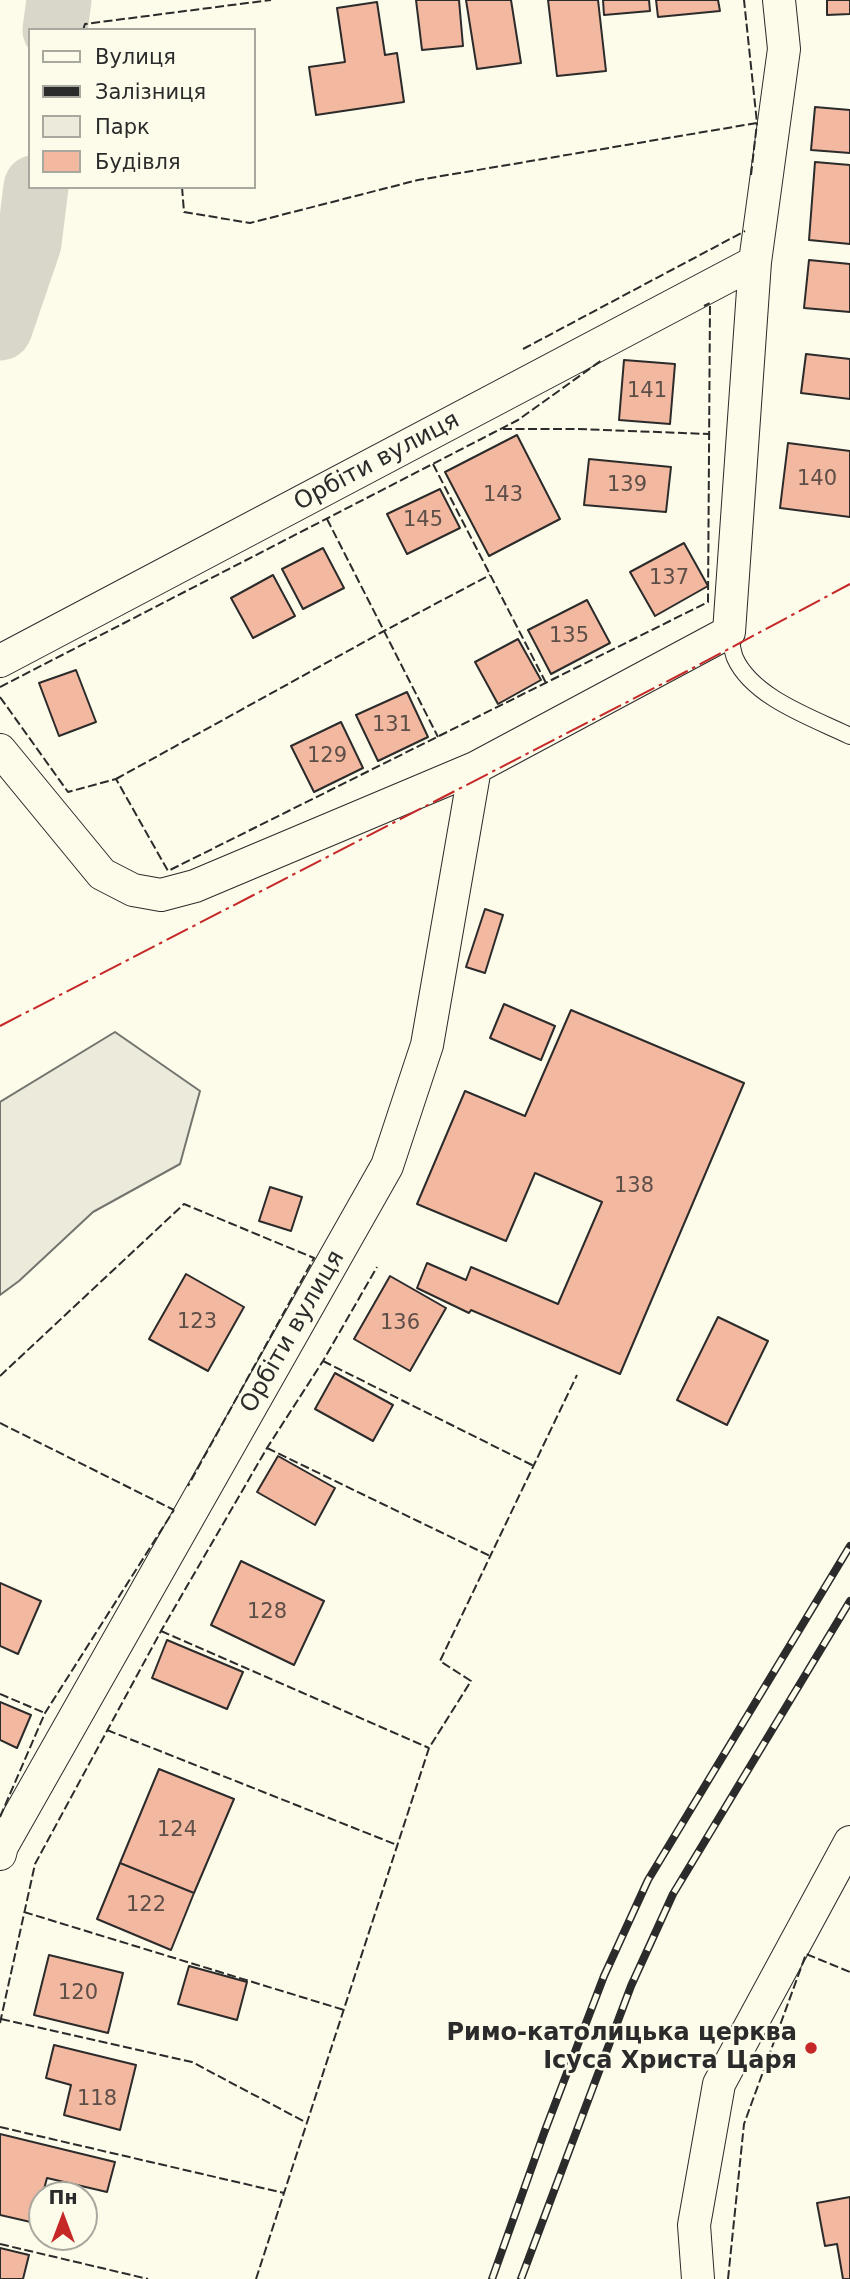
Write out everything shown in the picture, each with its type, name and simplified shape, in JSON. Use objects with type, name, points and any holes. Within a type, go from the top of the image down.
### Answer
[{"type":"street","points":[[0,750],[102,874],[133,890],[161,895],[195,886],[475,768],[729,632],[755,262],[784,49],[779,0]]},
{"type":"street","name":"Орбіти вулиця","points":[[0,661],[755,262]]},
{"type":"street","name":"Орбіти вулиця","points":[[0,1854],[2,1846],[387,1166],[427,1045],[475,768]]},
{"type":"street","points":[[698,2279],[694,2225],[719,2084],[850,1842]]},
{"type":"lane","points":[[729,632],[735,658],[754,684],[789,708],[850,736]]},
{"type":"green space","points":[[115,1032],[200,1091],[180,1164],[93,1212],[19,1281],[0,1295],[0,1102]]},
{"type":"building","points":[[416,0],[459,0],[463,46],[422,50]]},
{"type":"building","points":[[466,0],[511,0],[521,63],[477,69]]},
{"type":"building","points":[[548,0],[598,0],[606,71],[557,76]]},
{"type":"building","points":[[603,0],[649,0],[650,11],[604,15]]},
{"type":"building","points":[[656,0],[718,0],[720,11],[658,17]]},
{"type":"building","points":[[827,0],[850,0],[850,14],[827,15]]},
{"type":"building","points":[[377,2],[385,55],[397,53],[404,102],[316,115],[309,67],[345,62],[337,8]]},
{"type":"building","points":[[815,107],[850,110],[850,153],[811,150]]},
{"type":"building","points":[[815,162],[850,165],[850,244],[809,240]]},
{"type":"building","points":[[809,260],[850,264],[850,312],[804,308]]},
{"type":"building","points":[[806,354],[850,359],[850,399],[801,393]]},
{"type":"building","points":[[624,360],[675,364],[670,424],[619,420]]},
{"type":"building","points":[[517,435],[560,519],[489,556],[445,472]]},
{"type":"building","points":[[788,443],[850,451],[850,517],[780,508]]},
{"type":"building","points":[[589,459],[671,467],[666,512],[584,505]]},
{"type":"building","points":[[440,489],[460,528],[407,554],[387,514]]},
{"type":"building","points":[[684,543],[708,586],[655,616],[630,572]]},
{"type":"building","points":[[323,548],[344,588],[303,609],[282,569]]},
{"type":"building","points":[[273,575],[295,616],[253,638],[231,598]]},
{"type":"building","points":[[587,600],[610,643],[551,674],[528,630]]},
{"type":"building","points":[[518,639],[541,680],[498,704],[475,662]]},
{"type":"building","points":[[76,670],[96,722],[59,736],[39,683]]},
{"type":"building","points":[[407,692],[428,737],[378,761],[356,715]]},
{"type":"building","points":[[341,722],[363,768],[314,792],[291,746]]},
{"type":"building","points":[[485,909],[503,915],[485,973],[466,967]]},
{"type":"building","points":[[504,1004],[555,1026],[541,1060],[490,1038]]},
{"type":"building","points":[[571,1010],[744,1083],[620,1374],[471,1310],[469,1313],[417,1288],[427,1263],[466,1280],[471,1267],[558,1304],[602,1202],[535,1173],[506,1241],[417,1204],[465,1091],[525,1116]]},
{"type":"building","points":[[270,1187],[302,1197],[291,1231],[259,1221]]},
{"type":"building","points":[[186,1274],[244,1307],[208,1371],[149,1339]]},
{"type":"building","points":[[390,1276],[446,1308],[410,1371],[354,1339]]},
{"type":"building","points":[[718,1317],[768,1341],[727,1425],[677,1400]]},
{"type":"building","points":[[335,1373],[393,1405],[373,1441],[315,1409]]},
{"type":"building","points":[[278,1456],[335,1488],[315,1525],[257,1492]]},
{"type":"building","points":[[241,1561],[324,1601],[294,1665],[211,1625]]},
{"type":"building","points":[[0,1583],[41,1601],[18,1654],[0,1646]]},
{"type":"building","points":[[167,1640],[243,1672],[227,1709],[152,1678]]},
{"type":"building","points":[[0,1702],[31,1715],[17,1748],[0,1740]]},
{"type":"building","points":[[159,1769],[234,1799],[194,1893],[120,1863]]},
{"type":"building","points":[[120,1863],[194,1893],[171,1950],[97,1919]]},
{"type":"building","points":[[49,1955],[123,1973],[108,2033],[34,2015]]},
{"type":"building","points":[[189,1966],[247,1982],[237,2020],[178,2004]]},
{"type":"building","points":[[54,2045],[136,2065],[120,2130],[64,2115],[71,2085],[46,2078]]},
{"type":"building","points":[[0,2134],[115,2162],[107,2192],[98,2190],[98,2181],[60,2181],[47,2178],[46,2181],[28,2181],[28,2221],[0,2215]]},
{"type":"building","points":[[850,2197],[850,2279],[843,2279],[837,2244],[825,2246],[817,2203]]},
{"type":"building","points":[[0,2248],[29,2255],[23,2279],[0,2279]]},
{"type":"waterway","points":[[55,28],[59,0]]},
{"type":"waterway","points":[[0,328],[29,243],[36,189]]},
{"type":"railway","points":[[492,2279],[604,1976],[648,1880],[850,1546]]},
{"type":"railway","points":[[521,2279],[631,1986],[673,1894],[850,1601]]},
{"type":"fence","points":[[84,28],[85,24],[271,0]]},
{"type":"fence","points":[[182,189],[184,212],[250,223],[418,180],[757,123],[744,0]]},
{"type":"fence","points":[[751,175],[757,123]]},
{"type":"fence","points":[[523,349],[745,231]]},
{"type":"fence","points":[[0,697],[68,792],[116,779],[168,871],[708,602],[710,303],[704,306]]},
{"type":"fence","points":[[0,687],[518,420],[602,360]]},
{"type":"fence","points":[[503,429],[709,434]]},
{"type":"fence","points":[[433,464],[546,683]]},
{"type":"fence","points":[[327,519],[438,737]]},
{"type":"fence","points":[[116,779],[490,575]]},
{"type":"fence","points":[[0,1376],[184,1204],[314,1258],[188,1486]]},
{"type":"fence","points":[[0,2023],[35,1864],[161,1631],[267,1448],[323,1361],[377,1267]]},
{"type":"fence","points":[[323,1361],[534,1466]]},
{"type":"fence","points":[[256,2279],[429,1748],[471,1681],[440,1661],[577,1375]]},
{"type":"fence","points":[[0,1423],[174,1510]]},
{"type":"fence","points":[[267,1448],[490,1556]]},
{"type":"fence","points":[[0,1817],[45,1713],[174,1510]]},
{"type":"fence","points":[[161,1631],[429,1748]]},
{"type":"fence","points":[[0,1694],[45,1713]]},
{"type":"fence","points":[[107,1730],[397,1845]]},
{"type":"fence","points":[[24,1912],[344,2010]]},
{"type":"fence","points":[[728,2279],[744,2124],[806,1954],[850,1972]]},
{"type":"fence","points":[[1,2019],[192,2062],[307,2123]]},
{"type":"fence","points":[[0,2127],[284,2193]]},
{"type":"fence","points":[[0,2244],[148,2279]]},
{"type":"power","points":[[0,1026],[850,584]]},
{"type":"place","name":"Римо-католицька церква Ісуса Христа Царя","points":[[811,2048]]}]
